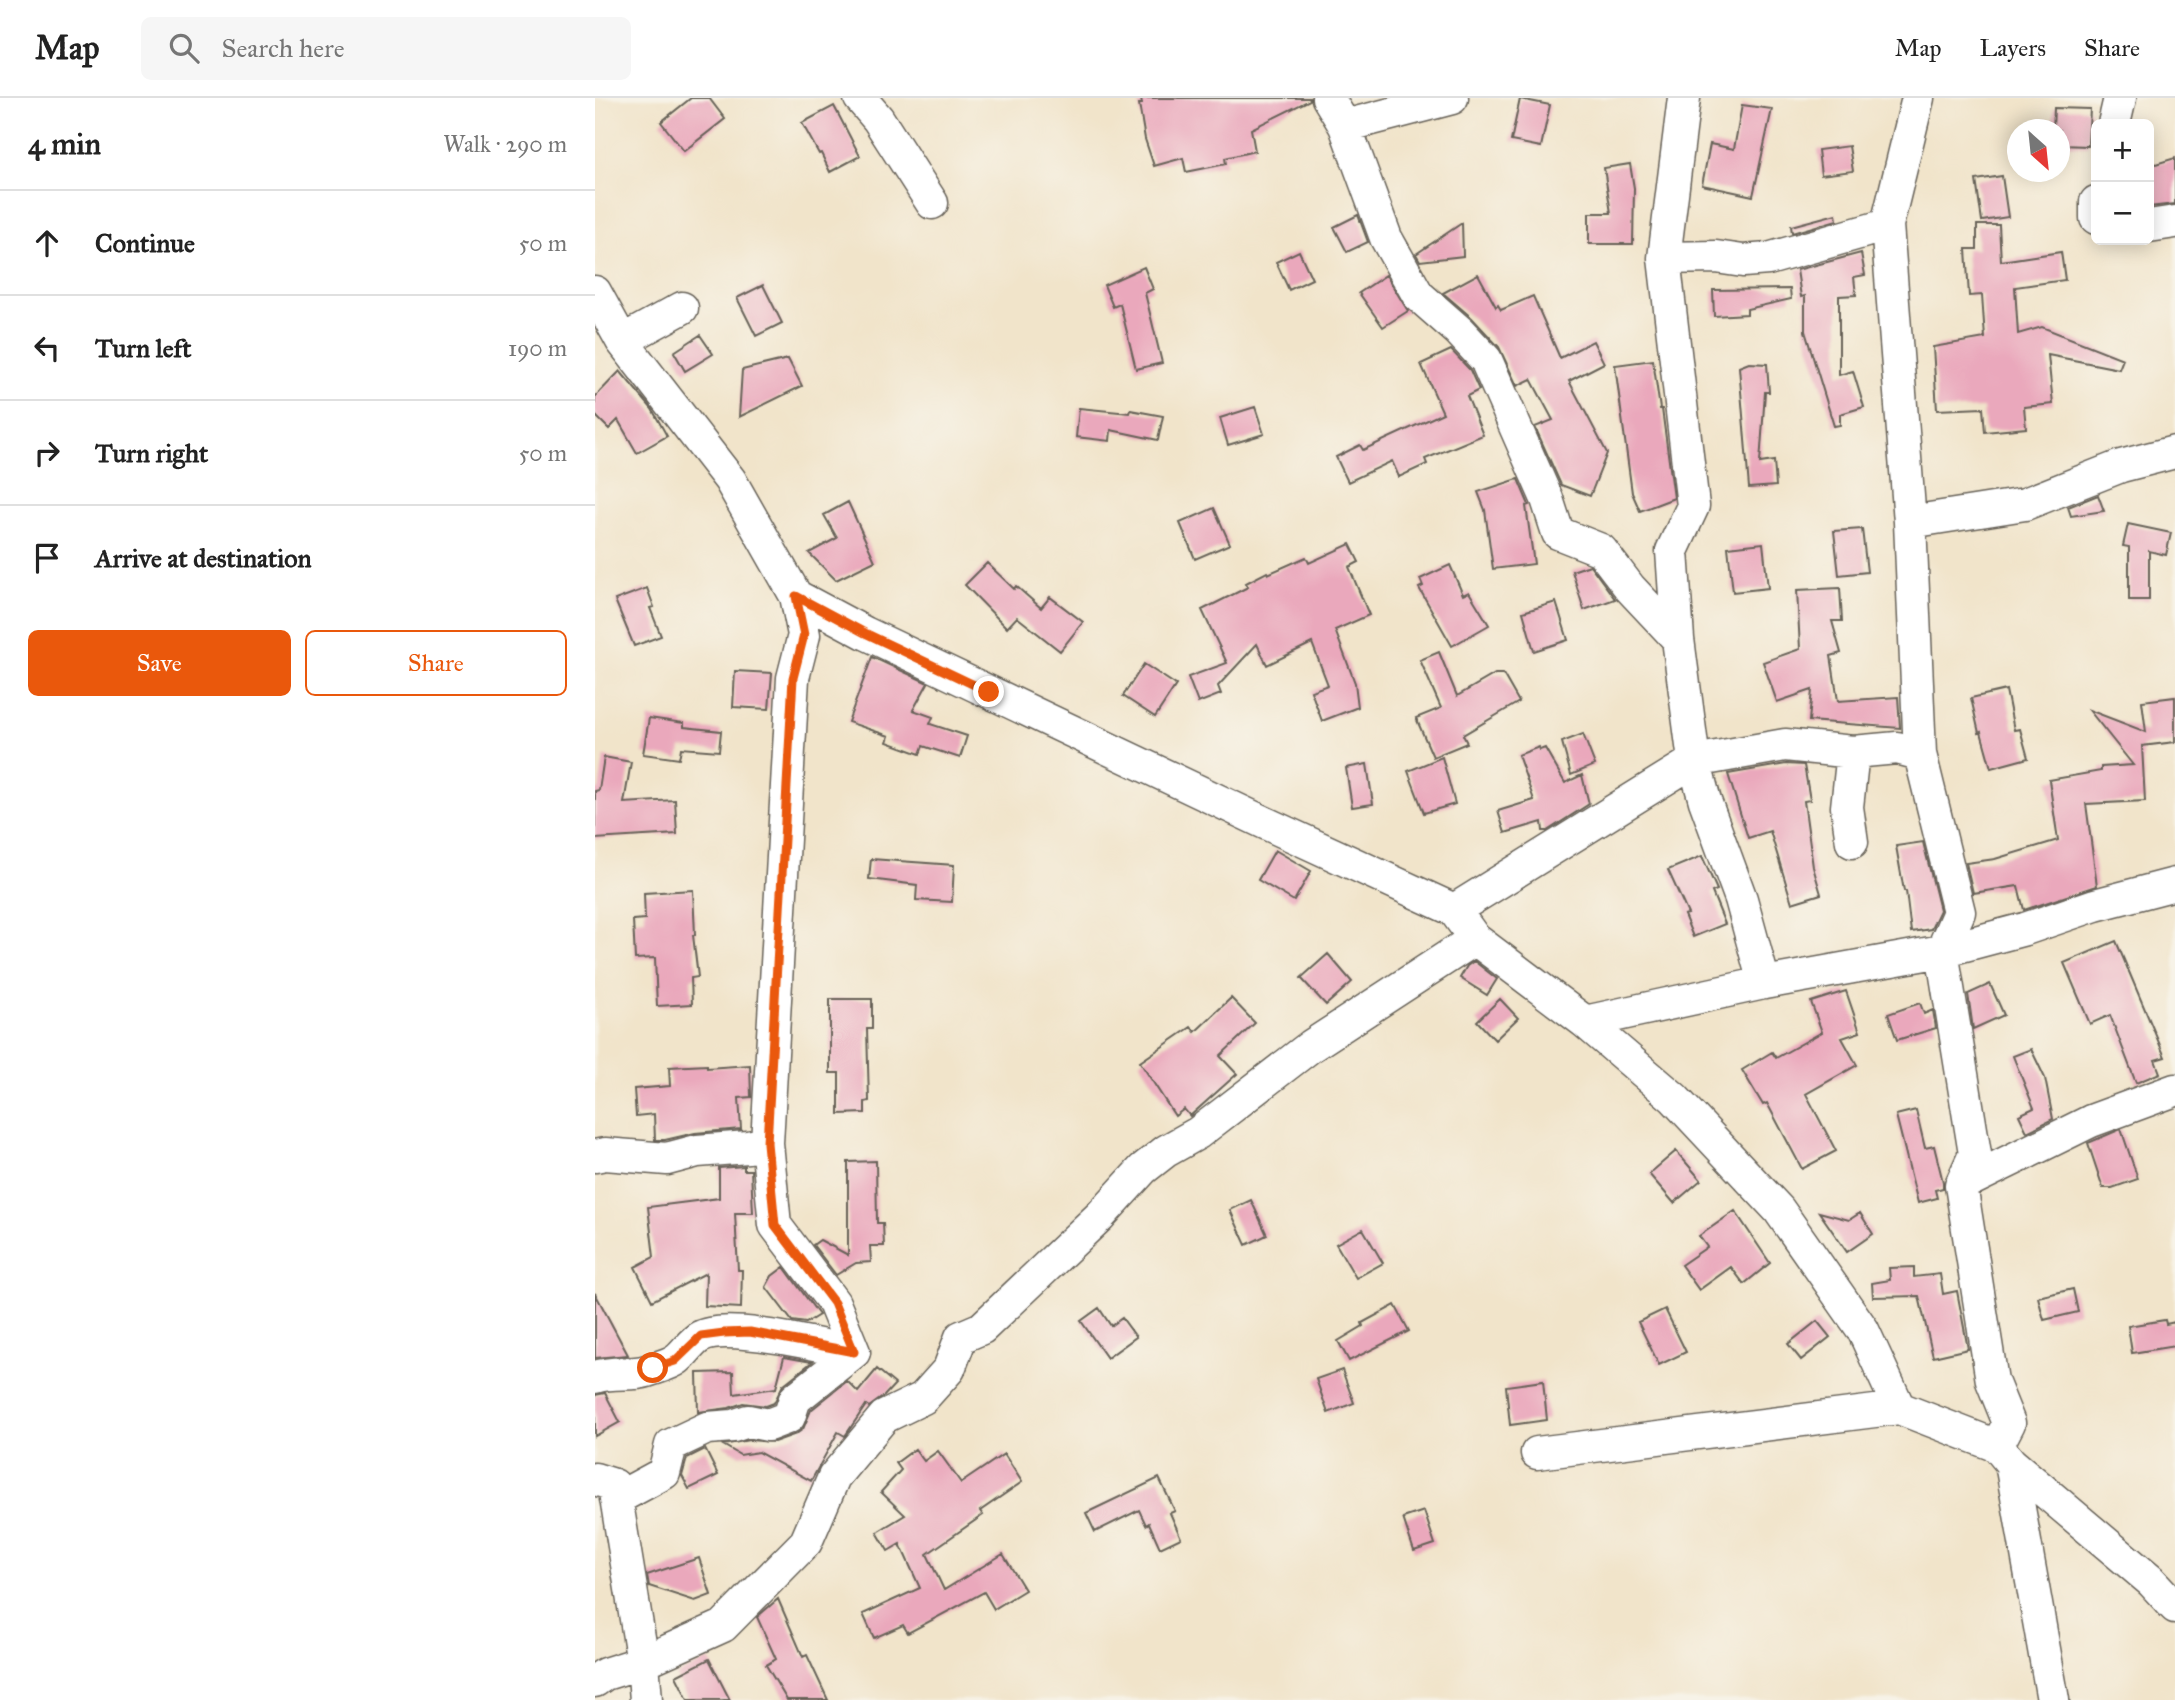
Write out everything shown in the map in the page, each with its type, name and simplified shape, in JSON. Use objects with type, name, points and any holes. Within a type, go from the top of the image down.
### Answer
[{"type":"street","points":[[860,98],[878,119],[932,203]]},
{"type":"street","points":[[1328,98],[1345,127],[1386,238],[1418,295],[1486,359],[1547,499],[1558,533],[1601,550],[1630,588],[1678,639]]},
{"type":"street","points":[[1345,127],[1452,98]]},
{"type":"street","points":[[1684,98],[1664,258],[1693,506],[1672,551],[1678,639],[1694,761],[1705,801],[1741,899],[1764,983]]},
{"type":"street","points":[[1918,98],[1887,225],[1910,522],[1920,754],[1959,912],[1941,951],[1975,1154],[1961,1185],[1992,1381],[2009,1423],[2004,1454],[2053,1700]]},
{"type":"street","points":[[2115,119],[2120,98]]},
{"type":"street","points":[[2154,225],[2175,222]]},
{"type":"street","points":[[1664,258],[1716,257],[1743,261],[1768,259],[1887,225]]},
{"type":"street","points":[[595,292],[622,341],[730,480],[796,596],[804,635],[793,678],[767,1143],[775,1225],[834,1303],[854,1352]]},
{"type":"street","points":[[622,341],[682,308]]},
{"type":"street","points":[[1910,522],[2025,504],[2121,466],[2175,452]]},
{"type":"street","points":[[796,596],[865,633],[1263,822],[1454,909],[1475,939],[1585,1022],[1674,1098],[1779,1210],[1863,1330],[1899,1408]]},
{"type":"street","points":[[1454,909],[1694,761],[1785,745],[1853,752],[1897,748],[1920,754]]},
{"type":"street","points":[[1852,842],[1847,807],[1853,752]]},
{"type":"street","points":[[1585,1022],[1764,983],[1941,951],[2175,884]]},
{"type":"street","points":[[595,1681],[605,1674],[643,1662],[723,1626],[806,1542],[834,1477],[884,1417],[923,1398],[949,1369],[961,1337],[982,1328],[1100,1216],[1143,1168],[1198,1133],[1311,1046],[1475,939]]},
{"type":"street","points":[[1961,1185],[2091,1121],[2175,1090]]},
{"type":"street","points":[[595,1156],[605,1154],[667,1158],[697,1151],[767,1143]]},
{"type":"street","points":[[595,1377],[612,1372],[634,1374],[663,1366],[675,1361],[701,1336],[724,1333],[750,1332],[854,1352]]},
{"type":"street","points":[[646,1700],[643,1662],[606,1489],[664,1473],[671,1445],[707,1428],[733,1426],[748,1421],[768,1425],[789,1417],[795,1399],[854,1352]]},
{"type":"street","points":[[1537,1453],[1899,1408],[2004,1454],[2151,1581],[2175,1607]]},
{"type":"building","points":[[691,98],[709,98],[725,119],[684,151],[661,122]]},
{"type":"building","points":[[1141,98],[1310,100],[1251,129],[1255,151],[1225,158],[1226,164],[1186,172],[1183,158],[1154,166],[1145,139],[1139,104],[1142,104]]},
{"type":"building","points":[[1520,99],[1550,105],[1541,147],[1511,141]]},
{"type":"building","points":[[1742,105],[1772,109],[1753,196],[1702,185],[1710,144],[1734,149]]},
{"type":"building","points":[[834,106],[860,156],[830,172],[802,123]]},
{"type":"building","points":[[2054,108],[2090,109],[2088,146],[2070,145],[2070,119],[2054,119]]},
{"type":"building","points":[[1849,146],[1853,171],[1821,175],[1818,150]]},
{"type":"building","points":[[2175,158],[2175,204],[2154,206],[2154,164]]},
{"type":"building","points":[[1630,164],[1634,188],[1633,244],[1589,244],[1589,213],[1611,213],[1604,168]]},
{"type":"building","points":[[2002,176],[2008,217],[1982,221],[1976,180]]},
{"type":"building","points":[[1836,214],[1837,220],[1792,233],[1791,226]]},
{"type":"building","points":[[1358,215],[1368,242],[1347,252],[1334,227]]},
{"type":"building","points":[[1462,223],[1463,256],[1420,261],[1416,254]]},
{"type":"building","points":[[1977,225],[1999,225],[2001,261],[2061,252],[2065,280],[2015,287],[2018,334],[2042,327],[2123,359],[2119,369],[2048,355],[2053,404],[2024,407],[2026,428],[1985,432],[1983,408],[1937,410],[1933,347],[1985,338],[1982,295],[1969,296],[1966,249],[1977,249]]},
{"type":"building","points":[[1299,251],[1312,279],[1289,290],[1276,262]]},
{"type":"building","points":[[1861,253],[1865,275],[1854,277],[1856,295],[1839,296],[1839,375],[1853,371],[1864,407],[1840,414],[1840,425],[1834,426],[1805,331],[1805,296],[1801,297],[1797,270]]},
{"type":"building","points":[[1144,267],[1153,289],[1145,293],[1162,363],[1136,369],[1120,304],[1113,307],[1104,285]]},
{"type":"building","points":[[1478,274],[1496,307],[1498,305],[1501,310],[1533,296],[1560,358],[1593,341],[1604,363],[1569,381],[1607,453],[1590,496],[1561,485],[1535,427],[1553,420],[1531,379],[1517,386],[1499,347],[1472,318],[1443,293]]},
{"type":"building","points":[[1386,275],[1408,311],[1383,327],[1359,293]]},
{"type":"building","points":[[763,285],[782,323],[756,336],[737,298]]},
{"type":"building","points":[[1790,289],[1791,299],[1747,309],[1747,314],[1714,316],[1713,290]]},
{"type":"building","points":[[700,335],[713,354],[685,371],[674,352]]},
{"type":"building","points":[[1451,350],[1470,370],[1479,390],[1467,396],[1483,435],[1425,459],[1427,464],[1399,477],[1392,461],[1348,482],[1336,457],[1360,445],[1363,450],[1443,413],[1421,364]]},
{"type":"building","points":[[788,359],[802,386],[739,417],[742,370]]},
{"type":"building","points":[[1653,360],[1674,498],[1640,511],[1632,493],[1615,365]]},
{"type":"building","points":[[1749,363],[1767,364],[1769,392],[1765,392],[1760,463],[1774,461],[1776,486],[1749,488],[1739,367]]},
{"type":"building","points":[[620,371],[652,409],[667,436],[637,453],[618,420],[609,429],[595,415],[595,397]]},
{"type":"building","points":[[1255,407],[1264,434],[1228,445],[1220,418]]},
{"type":"building","points":[[1079,408],[1129,413],[1130,410],[1163,416],[1158,440],[1111,430],[1110,441],[1076,437]]},
{"type":"building","points":[[1518,479],[1529,505],[1526,506],[1534,564],[1493,569],[1485,510],[1478,492]]},
{"type":"building","points":[[2098,495],[2104,511],[2071,516],[2068,507]]},
{"type":"building","points":[[848,502],[875,561],[836,580],[809,553],[837,538],[824,515]]},
{"type":"building","points":[[1214,508],[1230,544],[1195,559],[1180,523]]},
{"type":"building","points":[[2128,524],[2171,533],[2166,555],[2149,551],[2149,600],[2129,600],[2129,547],[2123,546]]},
{"type":"building","points":[[1862,529],[1867,572],[1839,575],[1834,531]]},
{"type":"building","points":[[1763,543],[1768,588],[1733,592],[1728,547]]},
{"type":"building","points":[[1350,544],[1359,562],[1349,567],[1369,615],[1335,630],[1355,683],[1358,707],[1322,721],[1311,691],[1328,685],[1312,643],[1267,665],[1257,644],[1218,686],[1221,694],[1198,703],[1188,677],[1227,663],[1202,610],[1248,587],[1246,583],[1267,572],[1268,574],[1306,557],[1309,563]]},
{"type":"building","points":[[987,563],[1014,589],[1016,586],[1041,608],[1050,597],[1083,622],[1060,651],[1017,617],[1007,628],[965,585]]},
{"type":"building","points":[[1450,565],[1463,595],[1469,592],[1489,625],[1452,646],[1419,588],[1423,586],[1420,579]]},
{"type":"building","points":[[1590,565],[1615,599],[1584,610],[1572,571]]},
{"type":"building","points":[[647,588],[654,607],[650,608],[661,636],[634,646],[615,600]]},
{"type":"building","points":[[1840,588],[1842,621],[1832,621],[1841,653],[1831,656],[1838,701],[1898,697],[1900,728],[1809,721],[1812,690],[1777,702],[1763,662],[1800,649],[1797,590]]},
{"type":"building","points":[[1556,602],[1568,640],[1534,651],[1523,612]]},
{"type":"building","points":[[1439,652],[1457,696],[1495,674],[1503,674],[1519,702],[1463,735],[1467,743],[1433,757],[1416,718],[1441,708],[1420,660]]},
{"type":"building","points":[[872,657],[928,683],[913,710],[933,717],[930,724],[967,736],[960,758],[923,746],[920,754],[887,742],[889,736],[848,722]]},
{"type":"building","points":[[1144,664],[1176,685],[1155,717],[1123,696]]},
{"type":"building","points":[[735,671],[772,673],[769,709],[733,707]]},
{"type":"building","points":[[2006,690],[2014,730],[2020,729],[2028,758],[1991,768],[1971,698]]},
{"type":"building","points":[[2175,697],[2175,742],[2142,746],[2145,801],[2086,804],[2097,886],[2024,910],[2018,886],[1973,893],[1966,863],[1995,859],[2058,840],[2049,780],[2101,771],[2101,767],[2133,765],[2089,710],[2146,732],[2142,701]]},
{"type":"building","points":[[649,718],[684,723],[684,727],[721,731],[719,751],[681,748],[679,759],[643,754]]},
{"type":"building","points":[[1583,734],[1595,765],[1571,775],[1562,742]]},
{"type":"building","points":[[1539,747],[1540,750],[1545,748],[1565,783],[1582,775],[1589,804],[1547,831],[1543,831],[1542,822],[1505,833],[1498,811],[1534,800],[1518,755]]},
{"type":"building","points":[[604,757],[631,762],[624,803],[675,800],[677,834],[595,839],[595,791],[599,790]]},
{"type":"building","points":[[1442,757],[1455,804],[1424,813],[1408,771]]},
{"type":"building","points":[[1367,764],[1373,804],[1352,807],[1346,768]]},
{"type":"building","points":[[1786,764],[1804,765],[1810,800],[1804,801],[1813,867],[1821,894],[1792,903],[1770,831],[1748,838],[1728,774]]},
{"type":"building","points":[[1923,842],[1940,910],[1931,929],[1911,932],[1906,891],[1896,846]]},
{"type":"building","points":[[1275,850],[1311,871],[1294,901],[1258,880]]},
{"type":"building","points":[[1702,856],[1717,890],[1712,892],[1725,924],[1693,937],[1684,915],[1688,914],[1668,870]]},
{"type":"building","points":[[871,859],[954,865],[952,902],[916,900],[917,885],[869,879]]},
{"type":"building","points":[[693,890],[693,935],[698,977],[691,978],[692,1004],[657,1006],[655,958],[635,959],[633,920],[645,919],[644,893]]},
{"type":"building","points":[[2116,941],[2165,1057],[2155,1060],[2160,1073],[2136,1083],[2110,1015],[2090,1024],[2064,963]]},
{"type":"building","points":[[1328,954],[1352,982],[1326,1005],[1301,978]]},
{"type":"building","points":[[1474,961],[1497,979],[1487,995],[1460,978],[1467,966]]},
{"type":"building","points":[[1990,984],[2004,1015],[1973,1029],[1968,994]]},
{"type":"building","points":[[1846,991],[1860,1032],[1842,1038],[1857,1065],[1806,1094],[1836,1151],[1802,1169],[1767,1103],[1763,1105],[1742,1070],[1772,1052],[1776,1058],[1822,1032],[1811,1002]]},
{"type":"building","points":[[1231,998],[1255,1023],[1220,1056],[1237,1074],[1190,1116],[1184,1109],[1175,1116],[1140,1062],[1191,1027],[1195,1032]]},
{"type":"building","points":[[830,999],[872,999],[872,1029],[867,1029],[869,1101],[865,1102],[865,1113],[839,1114],[839,1073],[830,1073]]},
{"type":"building","points":[[1500,999],[1518,1018],[1495,1040],[1477,1021]]},
{"type":"building","points":[[1920,1003],[1924,1014],[1933,1010],[1936,1028],[1897,1040],[1888,1014]]},
{"type":"building","points":[[2031,1049],[2045,1078],[2053,1119],[2027,1132],[2019,1115],[2034,1108],[2013,1056]]},
{"type":"building","points":[[707,1065],[707,1068],[750,1065],[751,1097],[739,1098],[741,1129],[655,1140],[654,1114],[636,1116],[634,1089],[670,1086],[669,1067]]},
{"type":"building","points":[[1916,1110],[1925,1148],[1934,1146],[1943,1182],[1943,1188],[1935,1190],[1937,1198],[1918,1203],[1896,1115]]},
{"type":"building","points":[[2121,1129],[2138,1179],[2112,1188],[2103,1188],[2088,1143]]},
{"type":"building","points":[[1676,1151],[1701,1180],[1674,1203],[1649,1174]]},
{"type":"building","points":[[876,1161],[877,1223],[883,1223],[884,1246],[870,1246],[871,1262],[856,1263],[836,1275],[813,1245],[820,1240],[848,1255],[848,1162]]},
{"type":"building","points":[[744,1166],[744,1170],[751,1170],[753,1213],[735,1213],[738,1270],[742,1270],[741,1308],[705,1306],[706,1273],[652,1301],[635,1267],[654,1257],[648,1207],[719,1198],[719,1168]]},
{"type":"building","points":[[1251,1200],[1267,1235],[1246,1245],[1230,1210]]},
{"type":"building","points":[[1735,1211],[1770,1263],[1744,1284],[1731,1267],[1699,1290],[1681,1265],[1707,1247],[1699,1236]]},
{"type":"building","points":[[1819,1212],[1849,1220],[1860,1213],[1873,1234],[1847,1252]]},
{"type":"building","points":[[1363,1229],[1383,1263],[1356,1278],[1336,1244]]},
{"type":"building","points":[[784,1267],[819,1315],[806,1323],[792,1321],[766,1287],[772,1276]]},
{"type":"building","points":[[1914,1267],[1914,1277],[1940,1274],[1943,1294],[1957,1291],[1968,1349],[1933,1357],[1919,1296],[1873,1297],[1872,1283],[1890,1280],[1889,1268]]},
{"type":"building","points":[[2073,1289],[2078,1312],[2044,1320],[2038,1297]]},
{"type":"building","points":[[595,1293],[628,1355],[595,1358]]},
{"type":"building","points":[[1395,1305],[1409,1331],[1349,1361],[1338,1341],[1363,1326],[1362,1323]]},
{"type":"building","points":[[1099,1308],[1111,1326],[1122,1318],[1136,1337],[1107,1358],[1081,1321]]},
{"type":"building","points":[[1665,1309],[1686,1352],[1659,1365],[1638,1322]]},
{"type":"building","points":[[2165,1320],[2166,1324],[2175,1322],[2175,1346],[2132,1353],[2128,1326]]},
{"type":"building","points":[[1817,1321],[1830,1337],[1801,1360],[1788,1344]]},
{"type":"building","points":[[784,1357],[812,1362],[783,1385],[774,1403],[766,1406],[743,1403],[729,1408],[698,1412],[697,1373],[733,1372],[734,1394],[776,1388]]},
{"type":"building","points":[[877,1369],[895,1384],[869,1407],[866,1405],[845,1436],[838,1432],[811,1481],[758,1452],[740,1455],[723,1445],[749,1440],[774,1442],[796,1434],[803,1429],[811,1410],[847,1381],[858,1392]]},
{"type":"building","points":[[1342,1370],[1354,1403],[1328,1413],[1316,1379]]},
{"type":"building","points":[[1543,1381],[1547,1420],[1510,1425],[1506,1386]]},
{"type":"building","points":[[605,1393],[620,1422],[595,1436],[595,1395]]},
{"type":"building","points":[[705,1449],[718,1475],[689,1489],[682,1476],[687,1458]]},
{"type":"building","points":[[915,1449],[924,1461],[938,1451],[961,1483],[1004,1454],[1022,1482],[980,1511],[983,1515],[927,1554],[944,1590],[1003,1554],[1025,1590],[994,1609],[984,1592],[908,1633],[903,1625],[874,1638],[863,1614],[920,1588],[900,1544],[888,1551],[877,1532],[905,1515],[881,1492],[901,1470],[896,1463]]},
{"type":"building","points":[[1159,1478],[1175,1511],[1170,1513],[1181,1538],[1160,1548],[1149,1523],[1146,1525],[1139,1510],[1095,1532],[1086,1513]]},
{"type":"building","points":[[1424,1511],[1435,1544],[1414,1551],[1403,1518]]},
{"type":"building","points":[[699,1558],[711,1595],[695,1601],[649,1586],[647,1575]]},
{"type":"building","points":[[778,1599],[803,1657],[807,1655],[828,1700],[787,1700],[766,1665],[776,1659],[757,1617]]},
{"type":"building","points":[[709,1659],[730,1700],[688,1700],[676,1676]]},
{"type":"route","points":[[653,1368],[675,1361],[701,1336],[724,1333],[750,1332],[854,1352],[834,1303],[775,1225],[767,1143],[793,678],[804,635],[796,596],[865,633],[989,692]]}]
